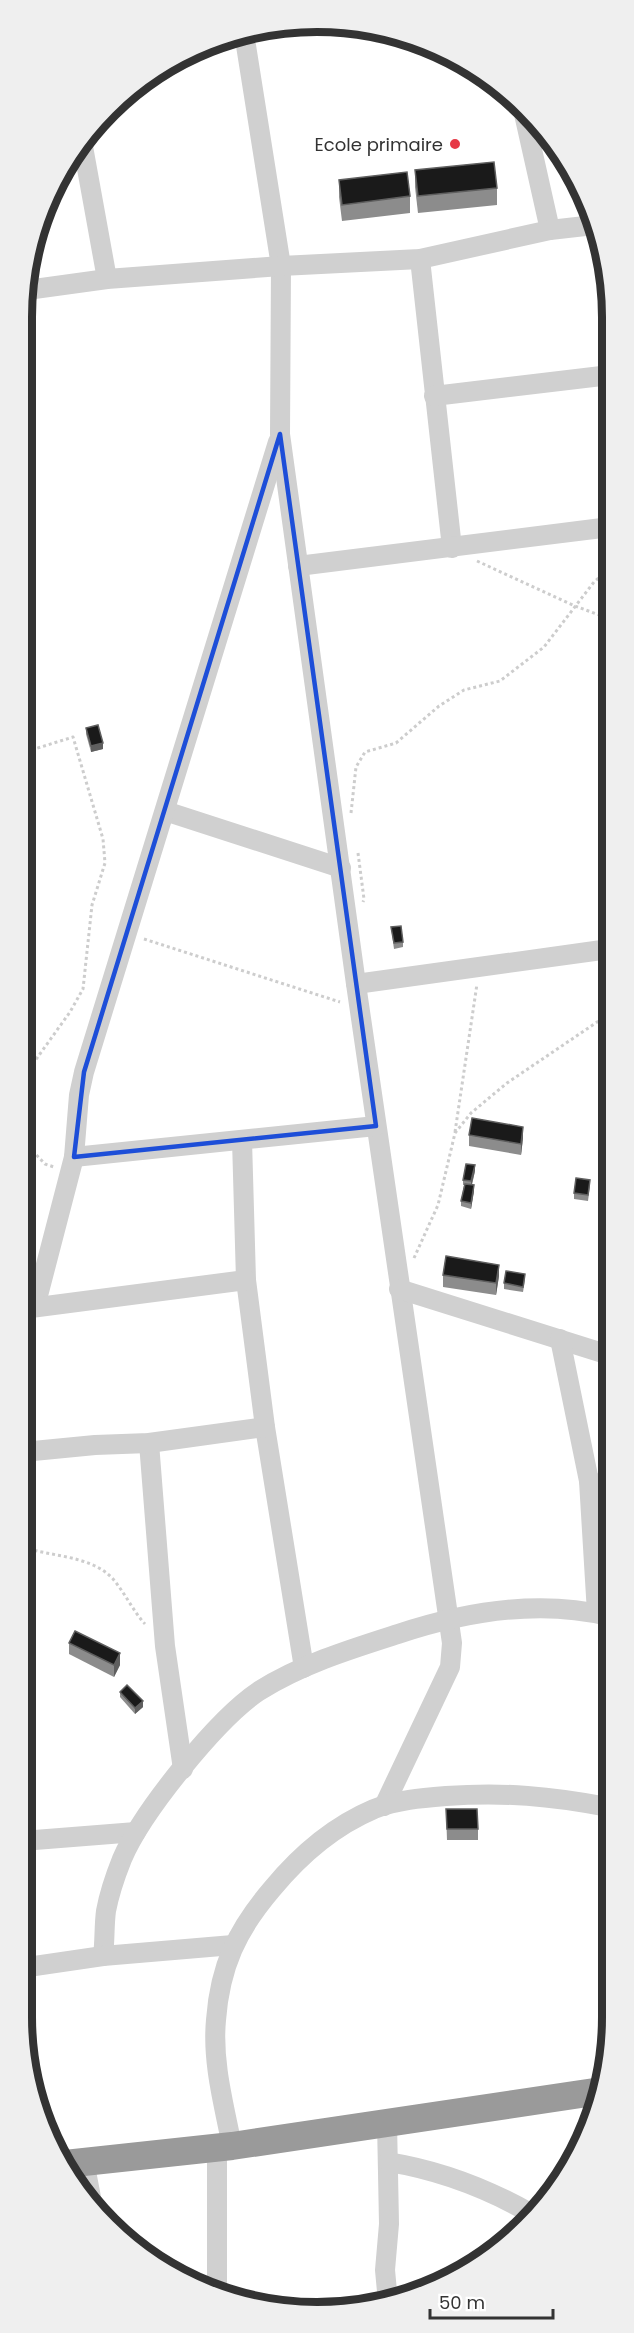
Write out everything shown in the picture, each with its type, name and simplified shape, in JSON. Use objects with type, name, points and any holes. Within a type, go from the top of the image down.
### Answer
[{"type":"highway","points":[[75,2163],[224,2146],[592,2092]]},
{"type":"street","points":[[245,41],[281,267],[280,434],[399,1289],[452,1643],[450,1667],[384,1806]]},
{"type":"street","points":[[526,122],[550,230]]},
{"type":"street","points":[[83,154],[107,279]]},
{"type":"street","points":[[33,289],[107,279],[420,259],[550,230],[587,226]]},
{"type":"street","points":[[420,259],[452,548]]},
{"type":"street","points":[[434,396],[602,376]]},
{"type":"street","points":[[32,1298],[74,1157],[79,1095],[84,1072],[280,434]]},
{"type":"street","points":[[298,566],[602,528]]},
{"type":"street","points":[[165,811],[340,868]]},
{"type":"street","points":[[356,984],[602,950]]},
{"type":"street","points":[[74,1157],[376,1126]]},
{"type":"street","points":[[242,1140],[246,1280],[265,1427],[304,1668]]},
{"type":"street","points":[[32,1308],[246,1280]]},
{"type":"street","points":[[399,1289],[602,1353]]},
{"type":"street","points":[[103,1956],[106,1910],[122,1859],[136,1832],[183,1769],[243,1703],[260,1691],[304,1668],[362,1646],[449,1619],[524,1609],[602,1614],[589,1480],[560,1339]]},
{"type":"street","points":[[32,1451],[94,1445],[149,1443],[265,1427]]},
{"type":"street","points":[[149,1443],[165,1646],[183,1769]]},
{"type":"street","points":[[589,1480],[602,1485]]},
{"type":"street","points":[[217,2283],[224,2146],[216,2020],[223,1977],[233,1945],[266,1896],[305,1854],[343,1824],[384,1806],[421,1798],[486,1793],[529,1795],[602,1806]]},
{"type":"street","points":[[32,1840],[136,1832]]},
{"type":"street","points":[[32,1966],[103,1956],[233,1945]]},
{"type":"street","points":[[387,2122],[389,2224],[385,2270],[387,2293]]},
{"type":"street","points":[[388,2162],[440,2173],[502,2198],[526,2211]]},
{"type":"path","points":[[452,548],[496,571],[602,616]]},
{"type":"path","points":[[351,813],[356,767],[365,752],[396,743],[439,706],[464,690],[500,681],[544,647],[594,582],[602,575]]},
{"type":"path","points":[[32,750],[73,737],[103,839],[105,863],[92,905],[83,989],[70,1012],[32,1065]]},
{"type":"path","points":[[349,927],[364,899],[357,846]]},
{"type":"path","points":[[128,933],[360,1008]]},
{"type":"path","points":[[399,1289],[438,1205],[455,1133],[479,968]]},
{"type":"path","points":[[455,1133],[471,1113],[507,1083],[602,1019]]},
{"type":"path","points":[[32,1150],[50,1167],[74,1157]]},
{"type":"path","points":[[32,1549],[88,1563],[104,1571],[114,1580],[140,1618],[165,1646]]},
{"type":"highlighted area","points":[[280,434],[349,927],[376,1126],[74,1157],[84,1072]]},
{"type":"building","points":[[494,162],[497,188],[418,196],[415,170]]},
{"type":"building","points":[[407,172],[410,196],[342,205],[339,180]]},
{"type":"building","points":[[98,725],[103,743],[91,746],[86,728]]},
{"type":"building","points":[[401,926],[403,942],[394,943],[391,927]]},
{"type":"building","points":[[472,1118],[523,1127],[521,1144],[469,1135]]},
{"type":"building","points":[[466,1164],[475,1165],[471,1181],[463,1180]]},
{"type":"building","points":[[602,1174],[602,1191],[599,1191]]},
{"type":"building","points":[[576,1178],[590,1180],[588,1195],[574,1193]]},
{"type":"building","points":[[465,1184],[474,1185],[471,1203],[461,1201]]},
{"type":"building","points":[[446,1256],[499,1265],[496,1283],[443,1275]]},
{"type":"building","points":[[506,1271],[525,1274],[523,1287],[504,1283]]},
{"type":"building","points":[[75,1631],[120,1653],[114,1665],[69,1643]]},
{"type":"building","points":[[127,1685],[143,1701],[135,1708],[120,1692]]},
{"type":"building","points":[[446,1809],[477,1809],[478,1829],[447,1829]]},
{"type":"place","name":"Ecole primaire","points":[[455,144]]}]
